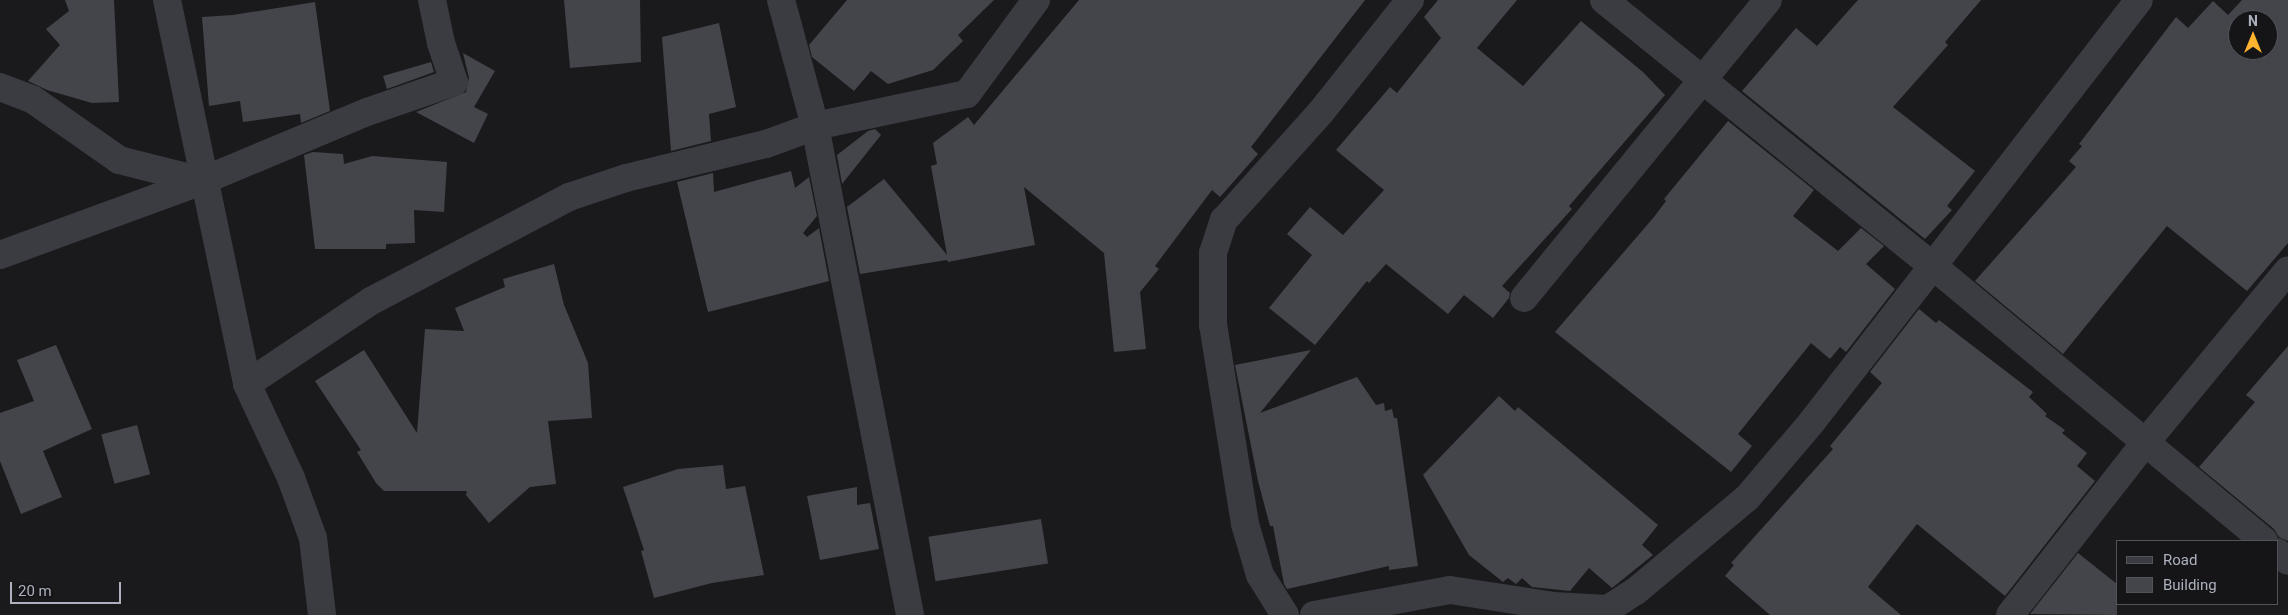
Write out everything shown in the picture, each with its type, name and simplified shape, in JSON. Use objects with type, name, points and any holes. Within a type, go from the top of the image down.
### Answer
[{"type":"street","points":[[167,0],[202,181],[247,384],[291,478],[313,538],[322,615]]},
{"type":"street","points":[[0,255],[202,181],[367,112],[454,82],[441,43],[432,0]]},
{"type":"street","points":[[781,0],[815,126],[910,615]]},
{"type":"street","points":[[247,384],[371,301],[569,197],[626,178],[766,144],[815,126],[966,94],[1036,0]]},
{"type":"street","points":[[1284,615],[1260,575],[1245,524],[1213,325],[1213,253],[1224,220],[1321,112],[1410,0]]},
{"type":"street","points":[[1604,0],[1703,82],[1933,266],[2263,540]]},
{"type":"street","points":[[1524,298],[1703,82],[1768,0]]},
{"type":"street","points":[[1314,615],[1450,590],[1553,606],[1608,609],[1636,591],[1747,498],[1933,266],[2139,0]]},
{"type":"street","points":[[0,87],[32,99],[119,160],[202,181]]},
{"type":"street","points":[[2010,615],[2145,443],[2288,270]]},
{"type":"street","points":[[2278,553],[2288,561]]},
{"type":"building","points":[[65,0],[114,0],[119,102],[92,103],[47,90],[28,81],[60,45],[46,29],[69,11]]},
{"type":"building","points":[[564,0],[640,0],[641,62],[570,68]]},
{"type":"building","points":[[847,0],[994,0],[958,35],[963,41],[933,70],[888,84],[871,71],[854,91],[812,57],[809,45]]},
{"type":"building","points":[[1079,0],[1365,0],[1251,147],[1258,154],[1220,197],[1212,190],[1155,266],[1159,269],[1140,292],[1146,349],[1114,352],[1104,253],[1024,187],[1035,245],[948,262],[947,260],[860,274],[847,207],[884,179],[947,255],[931,166],[937,164],[933,143],[968,117],[974,125]]},
{"type":"building","points":[[1438,0],[1517,0],[1477,48],[1523,86],[1581,21],[1643,72],[1665,95],[1569,206],[1572,209],[1502,286],[1510,293],[1509,298],[1493,318],[1464,295],[1448,314],[1386,264],[1369,283],[1367,281],[1315,345],[1269,308],[1312,255],[1287,234],[1310,207],[1343,235],[1384,190],[1336,150],[1390,87],[1397,93],[1441,38],[1424,17]]},
{"type":"building","points":[[1858,0],[1981,0],[1945,42],[1948,45],[1893,107],[1975,171],[1947,206],[1952,210],[1925,239],[1742,91],[1796,28],[1817,46]]},
{"type":"building","points":[[2242,0],[2288,0],[2288,243],[2247,291],[2167,226],[2063,354],[1975,281],[2076,167],[2069,161],[2082,146],[2079,144],[2176,17],[2188,28],[2213,1],[2228,15],[2228,60],[2278,60],[2278,10],[2233,10]]},
{"type":"building","points":[[315,2],[330,111],[301,123],[300,114],[243,122],[240,101],[209,106],[202,17],[233,15]]},
{"type":"building","points":[[719,23],[736,107],[709,114],[711,141],[671,151],[662,37]]},
{"type":"building","points":[[463,53],[495,71],[474,107],[488,114],[474,143],[416,112],[466,92],[469,78]]},
{"type":"building","points":[[431,62],[434,72],[387,89],[383,76]]},
{"type":"building","points":[[1728,121],[1814,190],[1793,216],[1838,251],[1861,228],[1884,246],[1866,264],[1895,289],[1846,352],[1840,347],[1830,359],[1811,343],[1738,434],[1752,446],[1731,472],[1555,332],[1654,217],[1666,201],[1664,199]]},
{"type":"building","points":[[875,129],[881,135],[842,184],[837,155],[868,131]]},
{"type":"building","points":[[313,152],[343,154],[344,164],[372,156],[447,162],[444,212],[414,210],[415,243],[386,244],[386,249],[315,249],[304,155]]},
{"type":"building","points":[[791,171],[795,188],[809,177],[817,216],[803,233],[807,237],[819,228],[829,281],[708,312],[677,182],[713,173],[714,192]]},
{"type":"building","points":[[554,264],[564,305],[588,363],[592,418],[548,421],[556,484],[530,487],[489,523],[466,495],[467,491],[384,491],[376,483],[357,452],[361,450],[315,381],[364,350],[417,433],[425,329],[464,331],[455,308],[505,287],[503,279]]},
{"type":"building","points":[[1919,309],[1936,323],[1939,320],[2033,392],[2029,397],[2047,414],[2045,416],[2065,430],[2062,433],[2087,453],[2077,466],[2095,481],[2005,596],[1917,524],[1868,587],[1901,615],[1770,615],[1725,576],[1734,565],[1731,563],[1833,449],[1830,446],[1882,383],[1870,372]]},
{"type":"building","points":[[56,345],[92,429],[43,451],[62,497],[21,514],[0,461],[0,413],[34,401],[17,360]]},
{"type":"building","points":[[2288,346],[2288,541],[2279,537],[2274,529],[2199,467],[2255,402],[2246,395]]},
{"type":"building","points":[[1311,350],[1260,413],[1357,377],[1376,405],[1384,403],[1385,411],[1392,409],[1394,418],[1397,418],[1418,566],[1389,570],[1389,566],[1287,589],[1284,584],[1273,526],[1270,526],[1258,481],[1235,365]]},
{"type":"building","points":[[1499,396],[1515,411],[1518,407],[1658,525],[1642,545],[1653,555],[1612,588],[1589,568],[1570,591],[1532,587],[1522,578],[1516,584],[1508,578],[1503,582],[1469,555],[1423,475]]},
{"type":"building","points":[[137,425],[150,474],[114,484],[101,435]]},
{"type":"building","points":[[723,465],[726,489],[745,486],[764,575],[712,583],[654,598],[641,551],[644,550],[623,487],[678,469]]},
{"type":"building","points":[[857,487],[857,505],[870,503],[879,549],[820,560],[807,496]]},
{"type":"building","points":[[1041,519],[1048,563],[935,581],[928,537]]},
{"type":"building","points":[[2078,553],[2116,583],[2117,615],[2030,614]]}]
